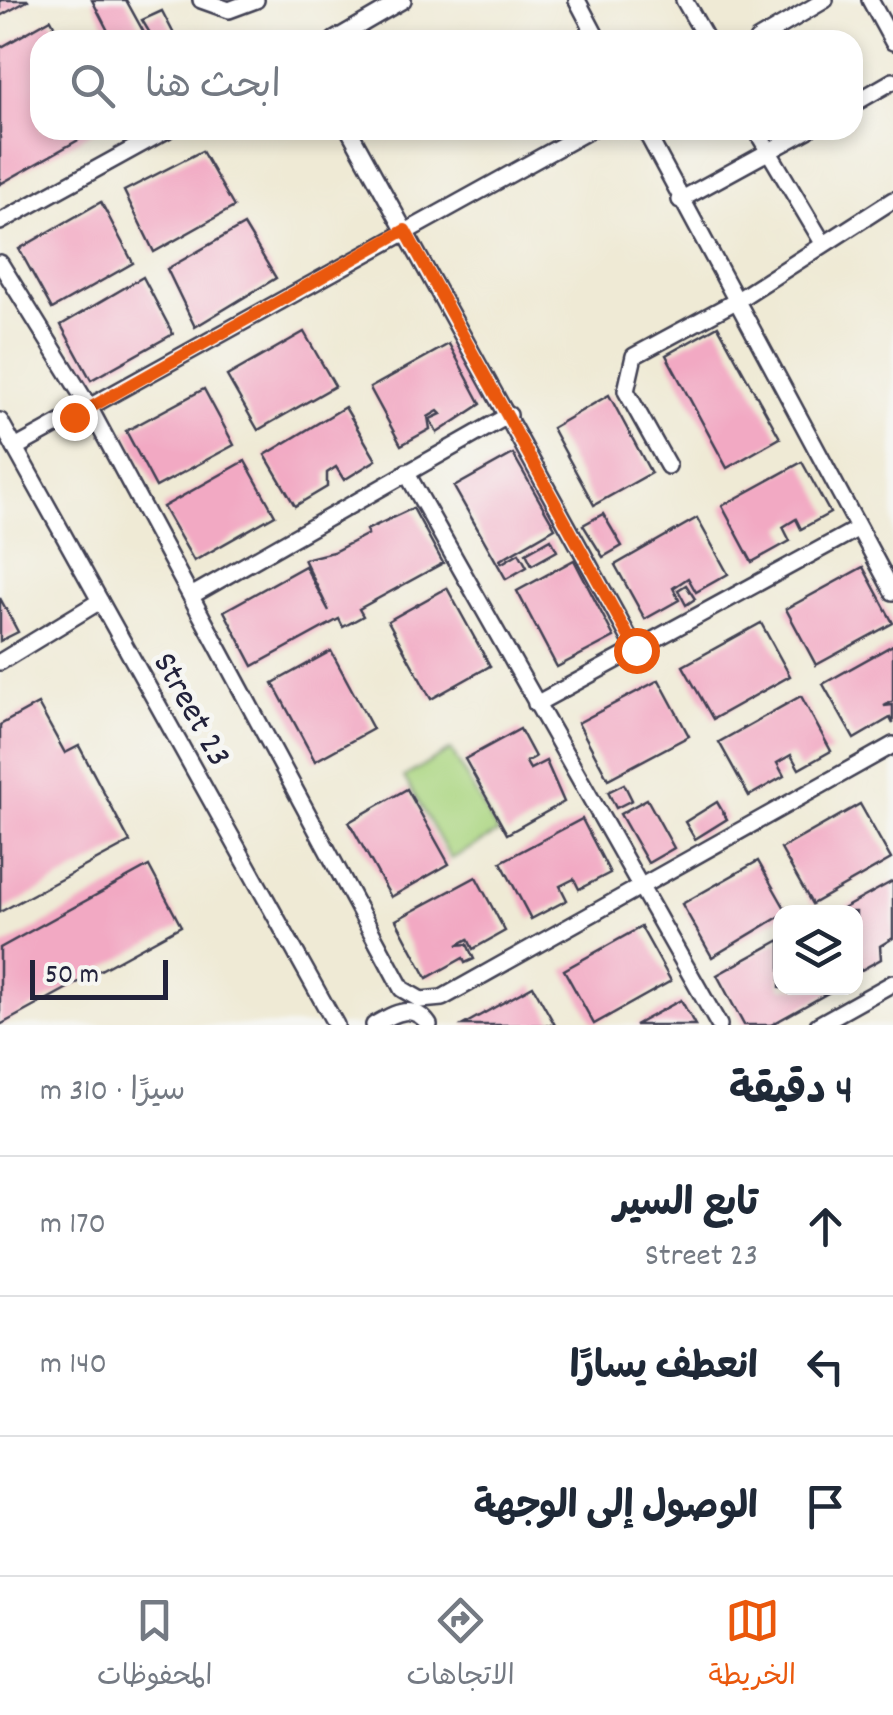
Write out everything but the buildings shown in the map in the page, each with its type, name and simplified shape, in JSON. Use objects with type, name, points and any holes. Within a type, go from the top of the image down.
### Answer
[{"type":"street","points":[[201,0],[229,10],[256,0]]},
{"type":"street","points":[[352,30],[404,0]]},
{"type":"street","points":[[684,0],[701,30]]},
{"type":"street","points":[[774,30],[825,0]]},
{"type":"street","points":[[870,0],[893,42]]},
{"type":"street","points":[[580,1],[593,30]]},
{"type":"street","points":[[863,98],[893,81]]},
{"type":"street","points":[[0,222],[150,140]]},
{"type":"street","points":[[355,140],[636,650]]},
{"type":"street","points":[[15,448],[572,140]]},
{"type":"street","points":[[650,140],[893,592]]},
{"type":"street","points":[[761,140],[823,243]]},
{"type":"street","points":[[680,200],[791,140]]},
{"type":"street","points":[[668,466],[626,391],[628,366],[634,356],[736,300],[893,200]]},
{"type":"street","points":[[0,263],[89,407],[407,994],[428,1001],[442,998],[893,745]]},
{"type":"street","points":[[191,596],[509,415]]},
{"type":"street","name":"Street 23","points":[[0,421],[336,1025]]},
{"type":"street","points":[[406,472],[719,1025]]},
{"type":"street","points":[[536,704],[857,528]]},
{"type":"street","points":[[0,662],[100,601]]},
{"type":"street","points":[[818,1025],[893,984]]},
{"type":"street","points":[[374,1025],[404,1010],[417,1013],[430,1025]]},
{"type":"green space","points":[[451,750],[498,833],[451,859],[404,777]]},
{"type":"route","points":[[74,417],[405,230],[636,650]]}]
